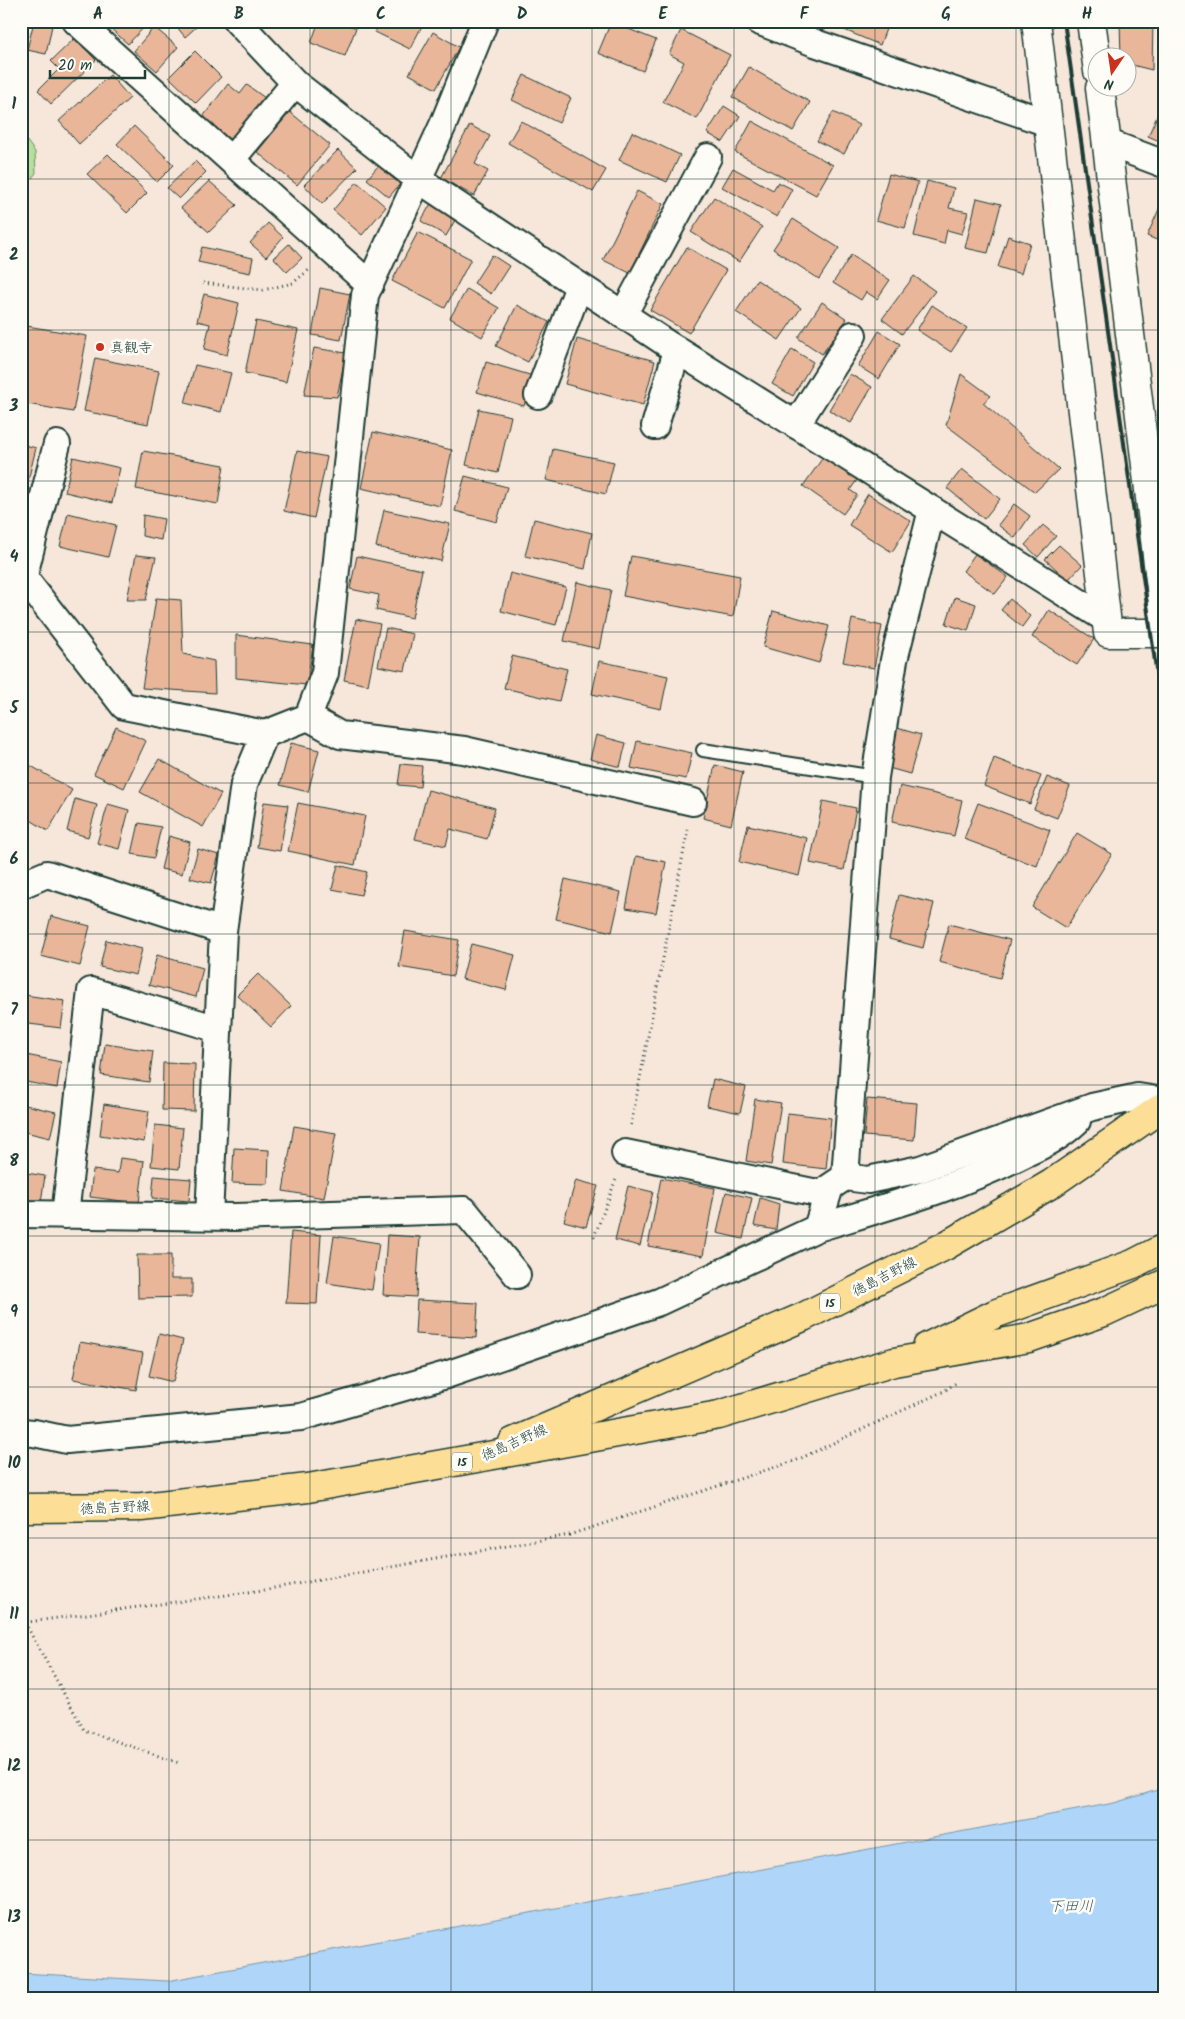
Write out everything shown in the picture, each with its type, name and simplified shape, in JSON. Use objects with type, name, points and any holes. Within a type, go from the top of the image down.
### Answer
[{"type":"main road","name":"徳島吉野線","points":[[475,1460],[591,1407],[803,1317],[945,1246],[1051,1184],[1164,1106]]},
{"type":"main road","name":"徳島吉野線","points":[[894,1362],[997,1313],[1133,1264],[1164,1248]]},
{"type":"main road","name":"徳島吉野線","points":[[21,1508],[46,1510],[142,1507],[308,1488],[475,1460],[719,1415],[894,1362],[1029,1338],[1104,1312],[1164,1284]]},
{"type":"street","points":[[76,21],[370,285]]},
{"type":"street","points":[[237,21],[295,83],[418,179],[579,286],[677,350],[932,510],[1107,626],[1164,633]]},
{"type":"street","points":[[57,444],[22,575],[124,706],[265,734],[308,717],[325,673],[365,295],[443,125],[485,21]]},
{"type":"street","points":[[758,21],[815,43],[1048,123]]},
{"type":"street","points":[[1036,21],[1107,626]]},
{"type":"street","points":[[1092,21],[1095,48]]},
{"type":"street","points":[[231,160],[295,83]]},
{"type":"street","points":[[1101,98],[1164,613]]},
{"type":"street","points":[[1106,142],[1164,164]]},
{"type":"street","points":[[623,315],[708,157]]},
{"type":"street","points":[[538,395],[579,286]]},
{"type":"street","points":[[796,425],[853,335]]},
{"type":"street","points":[[656,426],[677,350]]},
{"type":"street","points":[[817,1228],[836,1186],[875,777],[894,660],[932,510]]},
{"type":"street","points":[[308,717],[340,735],[464,750],[693,802]]},
{"type":"street","points":[[209,1216],[223,931],[244,784],[265,734]]},
{"type":"street","points":[[21,885],[47,874],[223,931]]},
{"type":"street","points":[[65,1215],[91,990],[218,1029]]},
{"type":"street","points":[[625,1153],[836,1186],[920,1169],[1092,1107],[1138,1097],[1164,1101]]},
{"type":"street","points":[[21,1432],[68,1440],[301,1417],[446,1375],[659,1302],[817,1228],[910,1200],[995,1169],[1061,1136],[1092,1107]]},
{"type":"street","points":[[21,1214],[209,1216],[464,1210],[517,1275]]},
{"type":"lane","points":[[703,750],[875,777]]},
{"type":"path","points":[[202,283],[263,290],[293,283],[331,250]]},
{"type":"path","points":[[594,1237],[625,1153],[693,802]]},
{"type":"path","points":[[179,1763],[84,1730],[23,1623],[263,1590],[569,1536],[797,1460],[944,1391],[959,1382]]},
{"type":"green space","points":[[21,133],[35,152],[36,173],[21,192]]},
{"type":"water","name":"下田川","points":[[1164,1788],[1164,1998],[21,1998],[21,1973],[167,1981],[1114,1803]]},
{"type":"building","points":[[34,21],[53,21],[46,54],[27,50]]},
{"type":"building","points":[[114,21],[150,21],[128,44],[109,27]]},
{"type":"building","points":[[172,21],[203,21],[185,37]]},
{"type":"building","points":[[319,21],[338,21],[356,28],[345,56],[311,43]]},
{"type":"building","points":[[381,21],[417,21],[423,24],[410,49],[375,32]]},
{"type":"building","points":[[823,21],[889,21],[880,45]]},
{"type":"building","points":[[1120,21],[1153,21],[1152,70],[1138,66],[1138,48],[1121,48]]},
{"type":"building","points":[[611,22],[656,40],[643,71],[598,53]]},
{"type":"building","points":[[154,27],[178,47],[157,71],[134,51]]},
{"type":"building","points":[[681,30],[730,55],[697,119],[663,102],[684,62],[669,54]]},
{"type":"building","points":[[433,32],[459,47],[436,89],[409,74]]},
{"type":"building","points":[[75,38],[96,60],[51,104],[38,90],[59,69],[51,61]]},
{"type":"building","points":[[195,51],[221,77],[196,103],[169,77]]},
{"type":"building","points":[[749,67],[810,102],[793,131],[732,97]]},
{"type":"building","points":[[110,75],[130,98],[79,144],[59,121]]},
{"type":"building","points":[[524,75],[571,98],[559,123],[512,100]]},
{"type":"building","points":[[228,84],[240,94],[247,85],[265,98],[232,141],[202,118]]},
{"type":"building","points":[[1164,101],[1164,143],[1148,136]]},
{"type":"building","points":[[724,106],[740,116],[723,142],[707,133]]},
{"type":"building","points":[[290,112],[330,145],[297,185],[257,152]]},
{"type":"building","points":[[833,112],[859,125],[844,154],[817,141]]},
{"type":"building","points":[[521,121],[606,170],[593,192],[508,143]]},
{"type":"building","points":[[752,121],[833,165],[816,195],[735,152]]},
{"type":"building","points":[[470,125],[490,136],[475,164],[488,171],[474,196],[441,178]]},
{"type":"building","points":[[134,126],[174,165],[157,182],[117,144]]},
{"type":"building","points":[[632,132],[680,155],[667,182],[619,160]]},
{"type":"building","points":[[338,150],[357,168],[322,204],[304,185]]},
{"type":"building","points":[[108,154],[147,193],[127,213],[87,174]]},
{"type":"building","points":[[195,161],[206,172],[179,199],[167,188]]},
{"type":"building","points":[[378,166],[400,184],[389,197],[367,179]]},
{"type":"building","points":[[733,168],[773,190],[778,182],[792,189],[777,217],[722,187]]},
{"type":"building","points":[[889,174],[918,182],[905,228],[876,220]]},
{"type":"building","points":[[209,181],[237,205],[209,232],[181,208]]},
{"type":"building","points":[[927,181],[954,188],[949,208],[968,212],[962,234],[947,230],[944,244],[914,236]]},
{"type":"building","points":[[357,182],[386,207],[362,235],[333,210]]},
{"type":"building","points":[[637,191],[663,204],[630,273],[603,260]]},
{"type":"building","points":[[714,197],[762,227],[739,262],[691,232]]},
{"type":"building","points":[[977,198],[1001,204],[988,253],[965,248]]},
{"type":"building","points":[[1164,198],[1164,243],[1147,236]]},
{"type":"building","points":[[433,200],[458,215],[446,236],[421,221]]},
{"type":"building","points":[[793,219],[839,248],[819,279],[773,249]]},
{"type":"building","points":[[268,223],[283,237],[266,257],[250,243]]},
{"type":"building","points":[[418,232],[471,259],[445,308],[392,281]]},
{"type":"building","points":[[1008,236],[1030,243],[1021,274],[998,267]]},
{"type":"building","points":[[289,244],[302,258],[287,272],[274,258]]},
{"type":"building","points":[[202,247],[253,258],[250,273],[198,262]]},
{"type":"building","points":[[687,247],[726,270],[689,333],[650,310]]},
{"type":"building","points":[[492,255],[509,266],[491,294],[474,283]]},
{"type":"building","points":[[851,255],[890,280],[877,299],[866,292],[861,300],[833,283]]},
{"type":"building","points":[[914,276],[935,291],[902,334],[882,319]]},
{"type":"building","points":[[757,280],[801,308],[779,340],[736,312]]},
{"type":"building","points":[[320,288],[350,294],[341,340],[312,335]]},
{"type":"building","points":[[467,289],[499,308],[482,337],[450,318]]},
{"type":"building","points":[[204,294],[239,303],[227,355],[204,349],[210,324],[197,321]]},
{"type":"building","points":[[822,302],[847,319],[822,354],[798,338]]},
{"type":"building","points":[[517,305],[549,322],[528,362],[496,346]]},
{"type":"building","points":[[932,305],[967,328],[951,352],[917,330]]},
{"type":"building","points":[[256,321],[298,330],[286,382],[245,373]]},
{"type":"building","points":[[21,325],[87,336],[73,412],[21,403]]},
{"type":"building","points":[[879,331],[900,344],[879,379],[858,366]]},
{"type":"building","points":[[577,339],[655,361],[643,405],[565,384]]},
{"type":"building","points":[[314,348],[346,353],[337,397],[304,395]]},
{"type":"building","points":[[792,349],[813,362],[793,396],[772,384]]},
{"type":"building","points":[[95,358],[159,371],[148,424],[84,411]]},
{"type":"building","points":[[486,362],[533,376],[524,406],[477,392]]},
{"type":"building","points":[[195,365],[231,373],[221,412],[185,403]]},
{"type":"building","points":[[850,374],[872,387],[851,423],[829,410]]},
{"type":"building","points":[[961,374],[991,396],[983,403],[1059,469],[1035,492],[946,425]]},
{"type":"building","points":[[479,409],[511,416],[498,473],[466,465]]},
{"type":"building","points":[[373,432],[452,450],[440,506],[361,488]]},
{"type":"building","points":[[21,444],[36,448],[27,485],[21,484]]},
{"type":"building","points":[[553,449],[614,462],[606,494],[546,480]]},
{"type":"building","points":[[143,451],[224,465],[218,504],[136,489]]},
{"type":"building","points":[[297,451],[327,457],[314,518],[284,511]]},
{"type":"building","points":[[824,456],[857,480],[850,490],[857,495],[843,514],[803,486]]},
{"type":"building","points":[[73,457],[120,468],[112,503],[65,492]]},
{"type":"building","points":[[962,469],[1000,499],[984,519],[947,488]]},
{"type":"building","points":[[465,476],[507,487],[497,522],[455,511]]},
{"type":"building","points":[[868,494],[911,521],[892,552],[849,525]]},
{"type":"building","points":[[1014,504],[1030,516],[1015,538],[998,525]]},
{"type":"building","points":[[384,510],[450,524],[441,561],[376,547]]},
{"type":"building","points":[[68,513],[116,525],[108,557],[60,546]]},
{"type":"building","points":[[143,515],[164,519],[161,540],[142,536]]},
{"type":"building","points":[[534,519],[592,533],[585,569],[525,556]]},
{"type":"building","points":[[1043,525],[1056,536],[1038,557],[1025,545]]},
{"type":"building","points":[[1059,545],[1082,565],[1068,580],[1045,559]]},
{"type":"building","points":[[975,554],[1008,577],[995,594],[963,571]]},
{"type":"building","points":[[136,555],[156,557],[146,600],[127,600]]},
{"type":"building","points":[[357,556],[422,570],[412,618],[376,610],[379,595],[350,589]]},
{"type":"building","points":[[631,556],[740,576],[733,617],[623,596]]},
{"type":"building","points":[[510,573],[566,587],[556,625],[501,611]]},
{"type":"building","points":[[577,582],[611,590],[599,649],[564,641]]},
{"type":"building","points":[[955,597],[976,604],[968,631],[946,624]]},
{"type":"building","points":[[156,598],[181,600],[183,654],[214,661],[215,693],[142,688]]},
{"type":"building","points":[[1010,599],[1030,616],[1022,627],[1001,610]]},
{"type":"building","points":[[1049,610],[1094,639],[1077,665],[1032,637]]},
{"type":"building","points":[[773,611],[829,626],[819,663],[763,647]]},
{"type":"building","points":[[356,619],[380,624],[368,685],[344,680]]},
{"type":"building","points":[[852,619],[882,626],[874,668],[843,662]]},
{"type":"building","points":[[386,628],[413,634],[405,671],[378,666]]},
{"type":"building","points":[[236,635],[313,645],[307,685],[236,678]]},
{"type":"building","points":[[512,656],[567,669],[559,701],[504,688]]},
{"type":"building","points":[[599,661],[668,676],[661,709],[592,694]]},
{"type":"building","points":[[116,727],[146,741],[124,788],[94,774]]},
{"type":"building","points":[[897,728],[921,735],[910,774],[885,767]]},
{"type":"building","points":[[596,735],[626,743],[620,767],[590,759]]},
{"type":"building","points":[[637,741],[692,753],[686,779],[631,768]]},
{"type":"building","points":[[291,743],[319,750],[308,792],[280,785]]},
{"type":"building","points":[[994,758],[1041,776],[1030,804],[984,786]]},
{"type":"building","points":[[159,759],[221,794],[203,827],[140,792]]},
{"type":"building","points":[[21,760],[72,790],[48,831],[21,814]]},
{"type":"building","points":[[401,764],[422,766],[420,787],[398,785]]},
{"type":"building","points":[[715,765],[743,772],[731,825],[703,818]]},
{"type":"building","points":[[1047,777],[1070,786],[1057,818],[1034,809]]},
{"type":"building","points":[[900,786],[962,800],[954,836],[892,822]]},
{"type":"building","points":[[428,790],[495,808],[487,839],[450,829],[446,846],[415,839]]},
{"type":"building","points":[[75,799],[97,805],[88,837],[67,831]]},
{"type":"building","points":[[823,801],[856,808],[844,870],[810,863]]},
{"type":"building","points":[[264,802],[288,805],[280,851],[257,847]]},
{"type":"building","points":[[298,803],[365,816],[355,865],[288,851]]},
{"type":"building","points":[[978,803],[1050,830],[1037,866],[964,839]]},
{"type":"building","points":[[108,804],[129,810],[119,849],[97,843]]},
{"type":"building","points":[[139,823],[161,827],[154,858],[132,854]]},
{"type":"building","points":[[748,825],[807,838],[799,876],[739,862]]},
{"type":"building","points":[[1077,833],[1112,854],[1066,928],[1032,907]]},
{"type":"building","points":[[169,836],[190,842],[182,874],[161,869]]},
{"type":"building","points":[[198,849],[219,855],[211,883],[190,878]]},
{"type":"building","points":[[636,856],[666,862],[656,913],[626,908]]},
{"type":"building","points":[[338,865],[367,872],[361,895],[332,889]]},
{"type":"building","points":[[565,879],[621,892],[612,932],[556,919]]},
{"type":"building","points":[[899,895],[934,903],[923,948],[889,939]]},
{"type":"building","points":[[51,916],[90,926],[80,966],[41,956]]},
{"type":"building","points":[[949,924],[1010,940],[1000,978],[939,962]]},
{"type":"building","points":[[405,931],[459,940],[453,976],[399,967]]},
{"type":"building","points":[[106,940],[142,949],[136,975],[100,967]]},
{"type":"building","points":[[471,944],[515,955],[506,990],[462,979]]},
{"type":"building","points":[[157,955],[203,968],[196,997],[149,985]]},
{"type":"building","points":[[258,974],[291,1006],[271,1027],[237,995]]},
{"type":"building","points":[[25,995],[65,1001],[61,1028],[21,1023]]},
{"type":"building","points":[[105,1044],[153,1051],[149,1082],[101,1075]]},
{"type":"building","points":[[21,1054],[61,1062],[57,1088],[21,1081]]},
{"type":"building","points":[[163,1063],[195,1064],[194,1111],[162,1110]]},
{"type":"building","points":[[713,1079],[746,1087],[740,1113],[707,1106]]},
{"type":"building","points":[[755,1099],[781,1103],[771,1165],[746,1161]]},
{"type":"building","points":[[867,1099],[917,1103],[914,1140],[864,1136]]},
{"type":"building","points":[[21,1104],[56,1112],[50,1138],[21,1131]]},
{"type":"building","points":[[104,1104],[149,1111],[144,1142],[100,1135]]},
{"type":"building","points":[[788,1113],[831,1118],[826,1169],[783,1164]]},
{"type":"building","points":[[155,1125],[183,1128],[179,1169],[151,1166]]},
{"type":"building","points":[[294,1126],[336,1133],[324,1198],[283,1191]]},
{"type":"building","points":[[234,1148],[269,1150],[268,1184],[232,1183]]},
{"type":"building","points":[[120,1158],[144,1161],[139,1203],[90,1197],[93,1170],[118,1173]]},
{"type":"building","points":[[21,1172],[45,1176],[41,1202],[21,1199]]},
{"type":"building","points":[[154,1176],[191,1179],[189,1201],[152,1198]]},
{"type":"building","points":[[661,1178],[715,1188],[703,1256],[648,1246]]},
{"type":"building","points":[[576,1180],[598,1186],[586,1227],[564,1221]]},
{"type":"building","points":[[628,1186],[653,1192],[640,1246],[615,1240]]},
{"type":"building","points":[[726,1192],[752,1198],[743,1239],[717,1233]]},
{"type":"building","points":[[760,1198],[779,1204],[776,1230],[754,1226]]},
{"type":"building","points":[[291,1232],[321,1235],[317,1304],[286,1303]]},
{"type":"building","points":[[387,1235],[420,1237],[416,1297],[383,1295]]},
{"type":"building","points":[[334,1236],[379,1243],[372,1290],[327,1283]]},
{"type":"building","points":[[137,1255],[171,1255],[171,1279],[192,1279],[192,1297],[138,1298]]},
{"type":"building","points":[[417,1300],[478,1303],[476,1338],[415,1334]]},
{"type":"building","points":[[159,1334],[183,1340],[173,1382],[149,1376]]},
{"type":"building","points":[[80,1342],[143,1353],[136,1390],[73,1379]]},
{"type":"railway","points":[[1064,21],[1164,725]]},
{"type":"place","name":"真観寺","points":[[100,347]]}]
